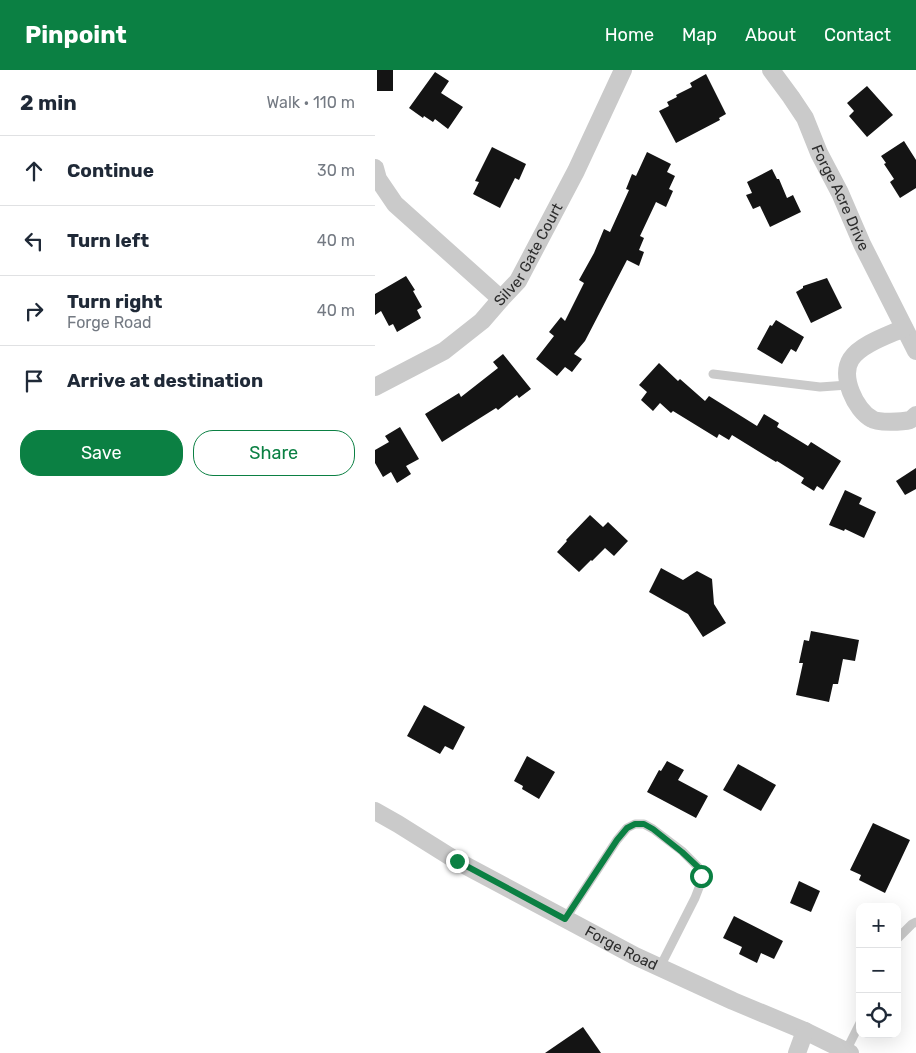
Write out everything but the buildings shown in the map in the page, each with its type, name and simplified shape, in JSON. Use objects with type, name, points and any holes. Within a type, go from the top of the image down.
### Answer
[{"type":"street","name":"Silver Gate Court","points":[[375,387],[444,351],[482,321],[518,281],[576,171],[623,70]]},
{"type":"street","name":"Forge Acre Drive","points":[[771,70],[805,118],[819,153],[840,192],[862,244],[916,351]]},
{"type":"street","points":[[375,168],[378,179],[395,204],[501,299]]},
{"type":"street","points":[[904,328],[865,346],[852,358],[849,364],[847,379],[850,391],[861,409],[871,419],[880,422],[909,420],[916,415]]},
{"type":"street","name":"Forge Road","points":[[375,811],[457,861],[635,956],[848,1052]]},
{"type":"street","points":[[797,1053],[805,1031]]},
{"type":"lane","points":[[713,374],[821,387],[848,385]]},
{"type":"lane","points":[[565,919],[617,840],[627,828],[635,824],[644,824],[682,852],[698,867],[701,876],[695,898],[660,967]]},
{"type":"lane","points":[[901,935],[916,922]]},
{"type":"lane","points":[[848,1052],[856,1033]]},
{"type":"route","points":[[457,861],[565,919],[617,840],[627,828],[635,824],[644,824],[653,829],[698,867],[701,876]]}]
